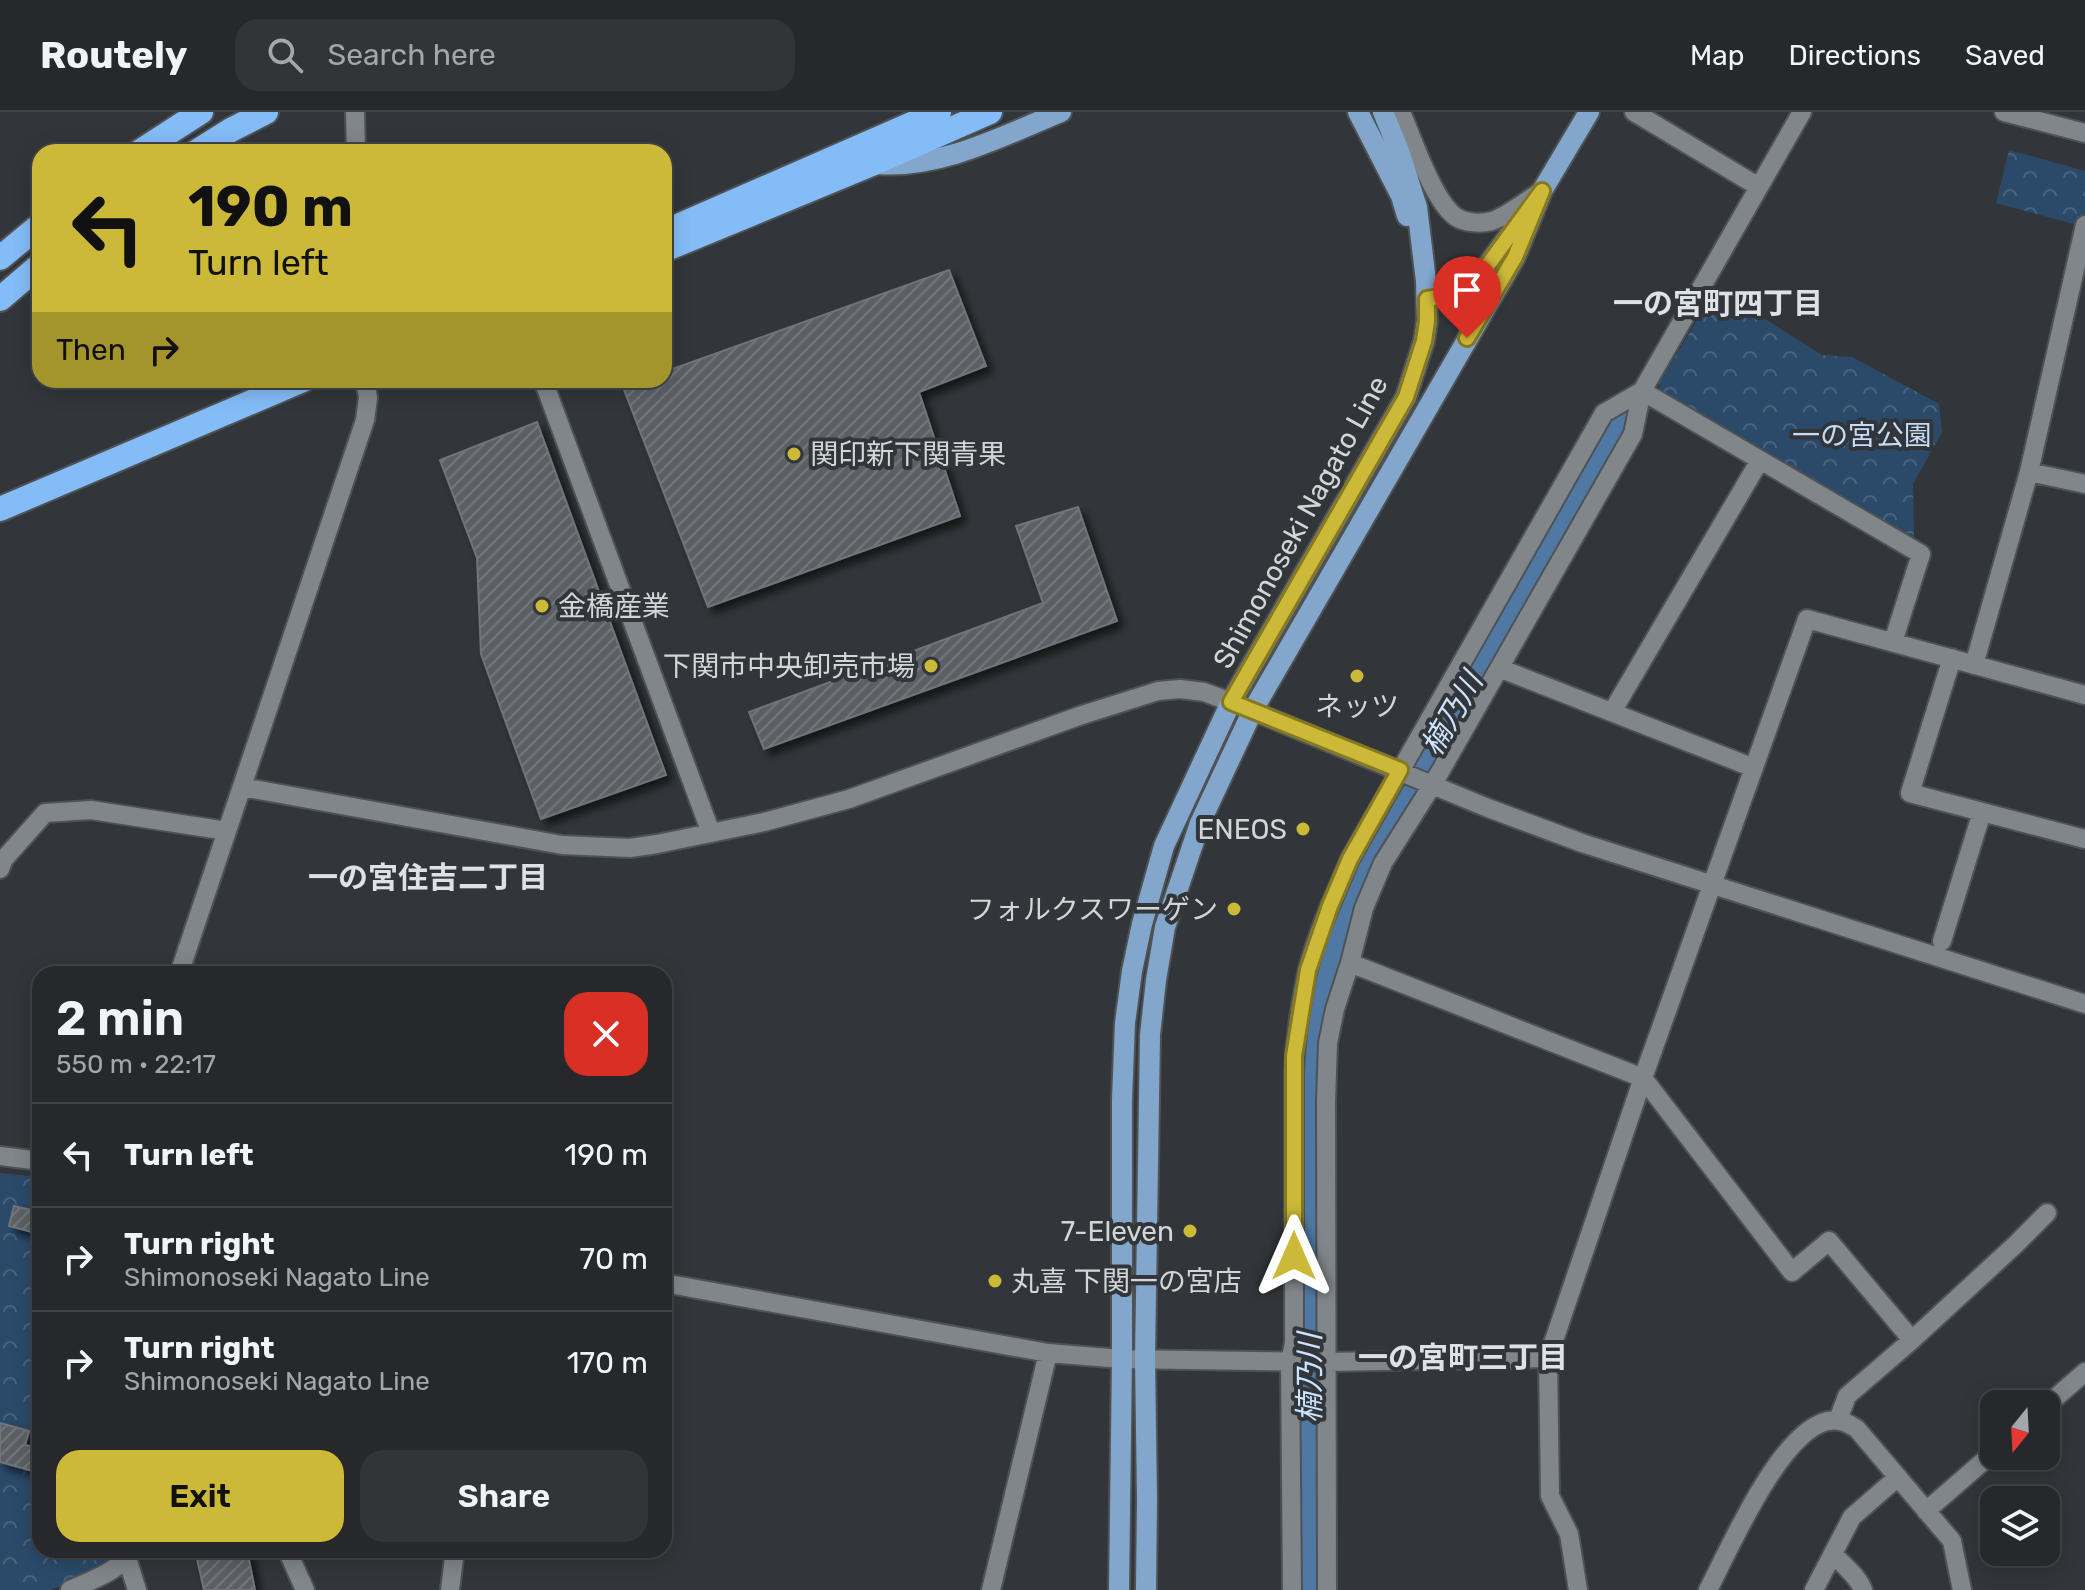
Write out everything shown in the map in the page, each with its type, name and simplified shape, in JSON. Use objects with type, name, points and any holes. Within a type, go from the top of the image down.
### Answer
[{"type":"highway","points":[[151,144],[201,112]]},
{"type":"highway","points":[[209,144],[266,112]]},
{"type":"highway","points":[[672,229],[925,121],[990,112]]},
{"type":"highway","points":[[672,247],[872,164],[925,121]]},
{"type":"highway","points":[[0,258],[32,232]]},
{"type":"highway","points":[[0,299],[32,272]]},
{"type":"highway","points":[[0,509],[284,388]]},
{"type":"main road","points":[[872,164],[906,163],[965,151],[1061,112]]},
{"type":"main road","points":[[1358,112],[1401,196],[1427,290]]},
{"type":"main road","points":[[1383,112],[1417,207],[1427,290]]},
{"type":"main road","name":"Shimonoseki Nagato Line","points":[[1119,1590],[1125,1023],[1132,971],[1164,846],[1231,702],[1406,397],[1424,341],[1427,290],[1456,293],[1477,280],[1542,191],[1589,112]]},
{"type":"main road","name":"Shimonoseki Nagato Line","points":[[1146,1590],[1145,1358],[1150,1035],[1165,927],[1200,823],[1253,710],[1515,257],[1542,191]]},
{"type":"street","points":[[355,112],[356,144]]},
{"type":"street","points":[[1401,112],[1435,192],[1455,217],[1471,222],[1493,221],[1542,191]]},
{"type":"street","points":[[1634,112],[1759,187]]},
{"type":"street","points":[[1327,1590],[1323,1362],[1328,1043],[1364,908],[1383,863],[1633,434],[1642,391],[1802,112]]},
{"type":"street","points":[[2004,112],[2085,133]]},
{"type":"street","points":[[1974,665],[2029,472],[2085,225]]},
{"type":"street","points":[[182,966],[365,420],[366,388]]},
{"type":"street","points":[[546,388],[711,833]]},
{"type":"street","points":[[1642,391],[1921,554],[1893,642]]},
{"type":"street","points":[[1292,1590],[1294,1056],[1308,970],[1350,859],[1403,772],[1604,413],[1642,391]]},
{"type":"street","points":[[1612,712],[1760,460]]},
{"type":"street","points":[[2029,472],[2085,484]]},
{"type":"street","points":[[1578,1590],[1569,1534],[1550,1496],[1548,1358],[1643,1078],[1807,619],[2085,695]]},
{"type":"street","points":[[1952,658],[1910,793],[2084,835]]},
{"type":"street","points":[[1499,668],[1754,768]]},
{"type":"street","points":[[242,787],[562,845],[630,848],[764,822],[849,799],[1079,716],[1158,691],[1180,689],[1204,692],[1253,710],[1488,808],[1582,843],[2085,1004]]},
{"type":"street","points":[[0,869],[4,859],[45,813],[91,810],[227,831]]},
{"type":"street","points":[[1942,941],[1982,812]]},
{"type":"street","points":[[1350,963],[1643,1078],[1792,1272],[1829,1241],[1912,1340]]},
{"type":"street","points":[[0,1156],[32,1160]]},
{"type":"street","points":[[1838,1420],[1847,1396],[1912,1340],[2047,1213]]},
{"type":"street","points":[[672,1284],[1048,1353],[1122,1359],[1293,1362],[1548,1358]]},
{"type":"street","points":[[991,1590],[1048,1353]]},
{"type":"street","points":[[2060,1394],[2085,1372]]},
{"type":"street","points":[[1708,1590],[1780,1459],[1818,1425],[1838,1420],[1857,1429],[1952,1541],[1962,1590]]},
{"type":"street","points":[[1926,1511],[1980,1464]]},
{"type":"street","points":[[1814,1590],[1852,1517],[1898,1477]]},
{"type":"street","points":[[1833,1554],[1863,1590]]},
{"type":"street","points":[[70,1590],[115,1568],[126,1558]]},
{"type":"street","points":[[131,1558],[137,1590]]},
{"type":"street","points":[[291,1558],[305,1590]]},
{"type":"street","points":[[450,1590],[454,1558]]},
{"type":"green space","points":[[2009,150],[2085,171],[2085,227],[1996,203]]},
{"type":"green space","name":"一の宮公園","points":[[1714,287],[1822,355],[1852,357],[1939,404],[1942,432],[1913,484],[1914,541],[1668,398],[1660,390],[1659,383]]},
{"type":"green space","points":[[0,1173],[32,1176],[32,1558],[113,1558],[51,1590],[0,1590]]},
{"type":"building","name":"関印新下関青果","points":[[949,270],[986,366],[919,392],[960,516],[708,607],[623,388],[672,388],[672,369]]},
{"type":"building","name":"金橋産業","points":[[537,422],[666,775],[541,819],[481,654],[477,558],[440,460]]},
{"type":"building","name":"下関市中央卸売市場","points":[[1078,507],[1117,621],[764,749],[749,712],[1043,603],[1016,526]]},
{"type":"building","points":[[14,1206],[32,1210],[32,1232],[9,1226]]},
{"type":"building","points":[[0,1423],[29,1431],[25,1445],[32,1447],[32,1471],[0,1462]]},
{"type":"building","points":[[197,1558],[249,1558],[255,1590],[204,1590]]},
{"type":"waterway","name":"楠乃川","points":[[1310,1590],[1311,1060],[1326,973],[1347,906],[1365,866],[1617,426]]},
{"type":"place","name":"関印新下関青果","points":[[794,454]]},
{"type":"place","name":"金橋産業","points":[[542,606]]},
{"type":"place","name":"下関市中央卸売市場","points":[[931,666]]},
{"type":"place","name":"ネッツ","points":[[1357,676]]},
{"type":"place","name":"ENEOS","points":[[1303,829]]},
{"type":"place","name":"フォルクスワーゲン","points":[[1234,909]]},
{"type":"place","name":"7-Eleven","points":[[1190,1231]]},
{"type":"place","name":"丸喜 下関一の宮店","points":[[995,1281]]},
{"type":"district","name":"一の宮町四丁目","points":[[1718,304]]},
{"type":"district","name":"一の宮住吉二丁目","points":[[428,878]]},
{"type":"district","name":"一の宮町三丁目","points":[[1463,1358]]},
{"type":"route","points":[[1294,1256],[1294,1056],[1308,970],[1350,859],[1400,770],[1231,702],[1406,397],[1424,341],[1427,299],[1464,290],[1477,280],[1542,191],[1515,257],[1467,338]]}]
